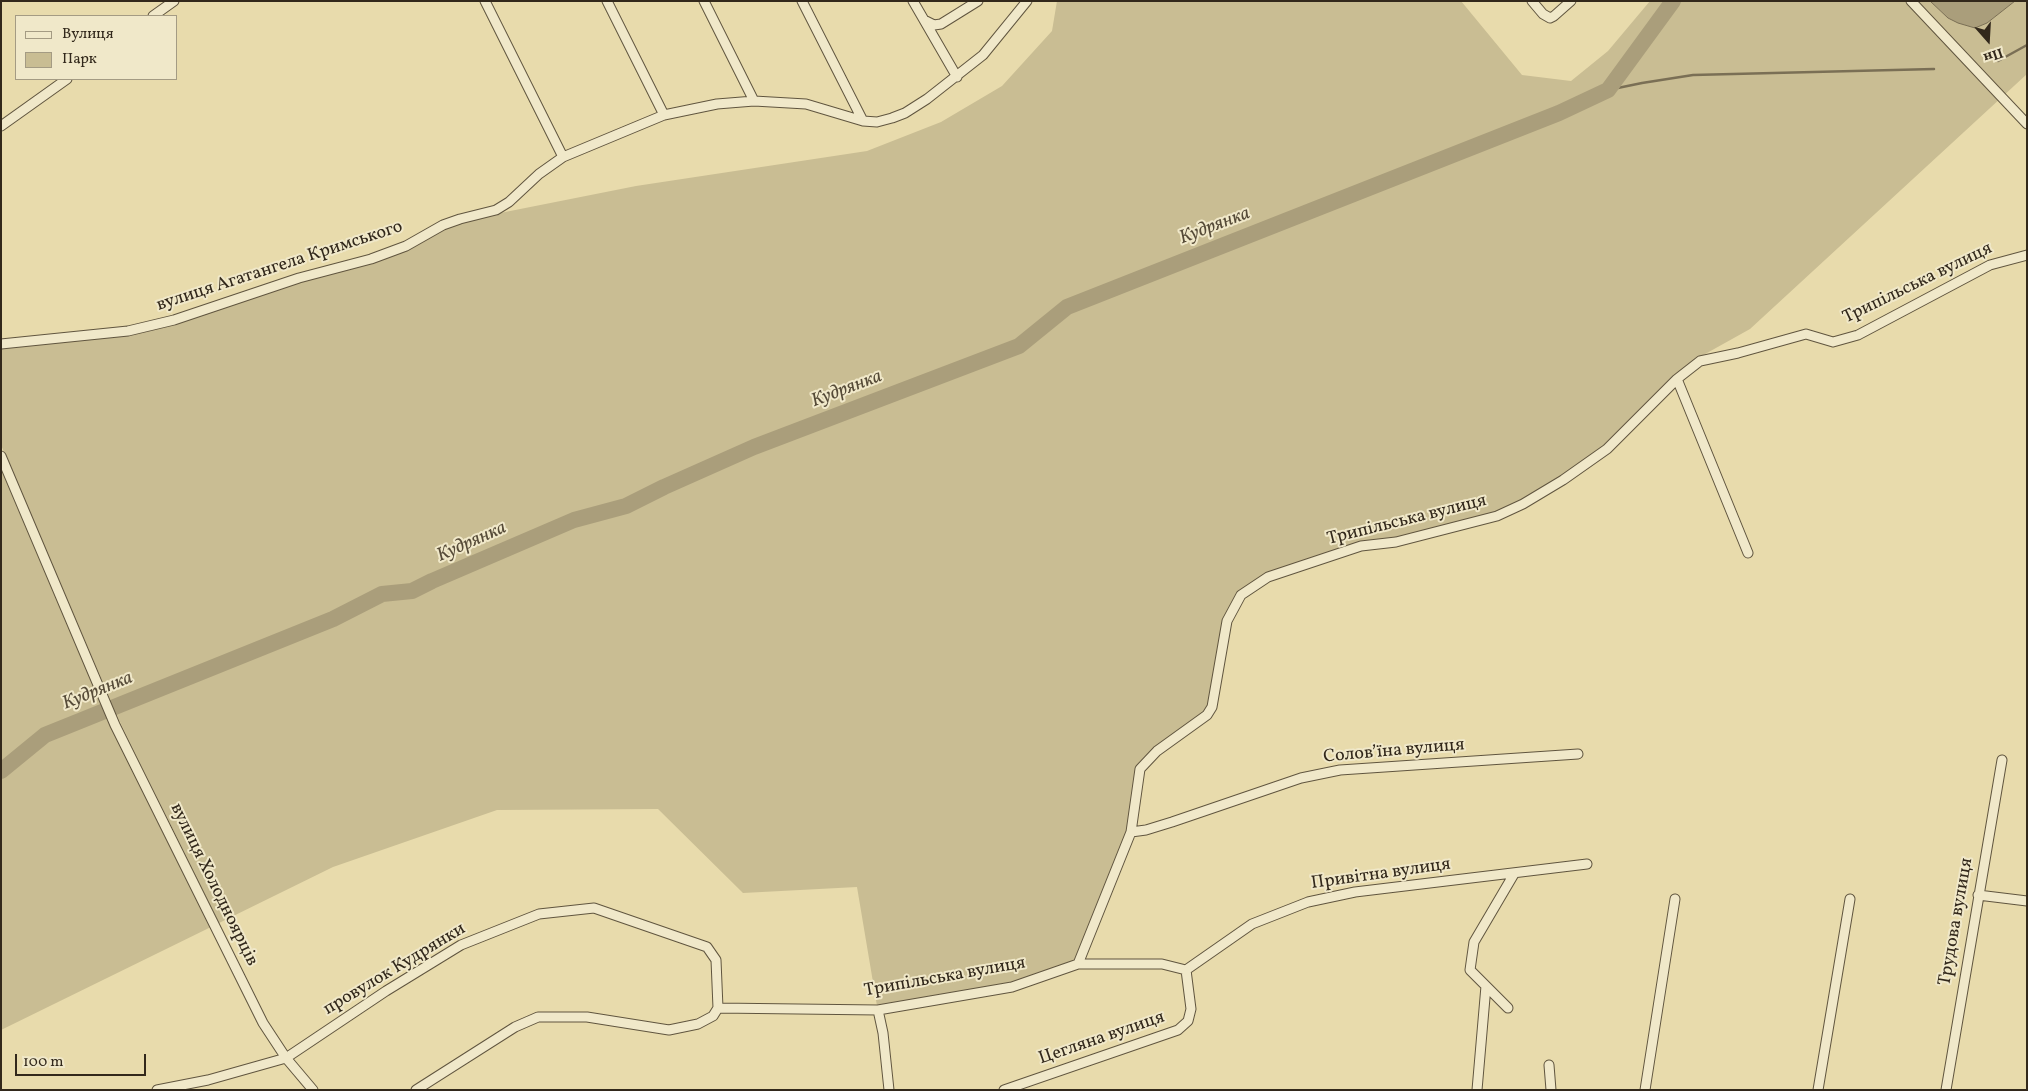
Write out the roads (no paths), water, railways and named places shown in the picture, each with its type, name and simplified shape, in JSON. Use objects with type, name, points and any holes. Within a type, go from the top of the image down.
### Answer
[{"type":"street","points":[[154,15],[174,1]]},
{"type":"street","points":[[485,1],[563,157]]},
{"type":"street","points":[[606,1],[664,115]]},
{"type":"street","points":[[704,1],[754,101]]},
{"type":"street","points":[[802,1],[863,121]]},
{"type":"street","points":[[913,1],[957,77]]},
{"type":"street","points":[[926,21],[934,25],[942,24],[978,1]]},
{"type":"street","name":"вулиця Агатангела Кримського","points":[[1,344],[128,331],[174,320],[299,278],[370,259],[406,246],[460,219],[496,210],[509,202],[539,174],[563,157],[664,115],[717,104],[754,101],[806,104],[863,121],[877,122],[905,113],[927,100],[957,77],[988,49],[1028,1]]},
{"type":"street","points":[[1532,1],[1547,17],[1552,17],[1571,1]]},
{"type":"street","points":[[1911,1],[2027,124]]},
{"type":"street","points":[[1,126],[66,80]]},
{"type":"street","name":"Трипільська вулиця","points":[[718,1008],[878,1010],[1012,987],[1078,964],[1132,832],[1140,769],[1158,751],[1207,715],[1212,707],[1227,621],[1242,595],[1268,577],[1361,546],[1396,542],[1497,516],[1523,504],[1563,480],[1607,449],[1677,378],[1700,361],[1738,353],[1806,334],[1833,342],[1858,335],[1990,264],[2027,254]]},
{"type":"street","points":[[1677,378],[1748,552]]},
{"type":"street","name":"вулиця Холодноярців","points":[[1,456],[115,725],[263,1023],[286,1058],[313,1090]]},
{"type":"street","name":"Соловʼїна вулиця","points":[[1132,832],[1155,828],[1301,778],[1340,770],[1578,754]]},
{"type":"street","name":"Трудова вулиця","points":[[1946,1090],[2002,760]]},
{"type":"street","name":"Привітна вулиця","points":[[1186,970],[1252,924],[1308,902],[1355,892],[1587,864]]},
{"type":"street","points":[[1508,1008],[1470,970],[1474,942],[1514,874]]},
{"type":"street","points":[[1978,895],[2027,901]]},
{"type":"street","points":[[1645,1090],[1675,899]]},
{"type":"street","points":[[1818,1090],[1850,899]]},
{"type":"street","name":"провулок Кудрянки","points":[[157,1090],[208,1080],[286,1058],[386,991],[461,945],[539,914],[594,908],[707,947],[716,960],[718,1008]]},
{"type":"street","points":[[1078,964],[1162,964],[1186,970]]},
{"type":"street","name":"Цегляна вулиця","points":[[1004,1090],[1178,1030],[1188,1021],[1191,1009],[1186,970]]},
{"type":"street","points":[[1477,1090],[1486,986]]},
{"type":"street","points":[[416,1090],[514,1027],[538,1017],[586,1017],[669,1030],[698,1024],[713,1016],[718,1008]]},
{"type":"street","points":[[878,1010],[883,1033],[890,1090]]},
{"type":"street","points":[[1549,1065],[1551,1090]]},
{"type":"waterway","name":"Кудрянка","points":[[1,771],[45,735],[333,619],[382,594],[412,591],[574,520],[626,506],[754,447],[1019,346],[1067,307],[1559,113],[1608,90],[1673,1]]},
{"type":"waterway","points":[[1998,61],[2027,45]]},
{"type":"waterway","points":[[1608,90],[1693,75],[1934,69]]}]
